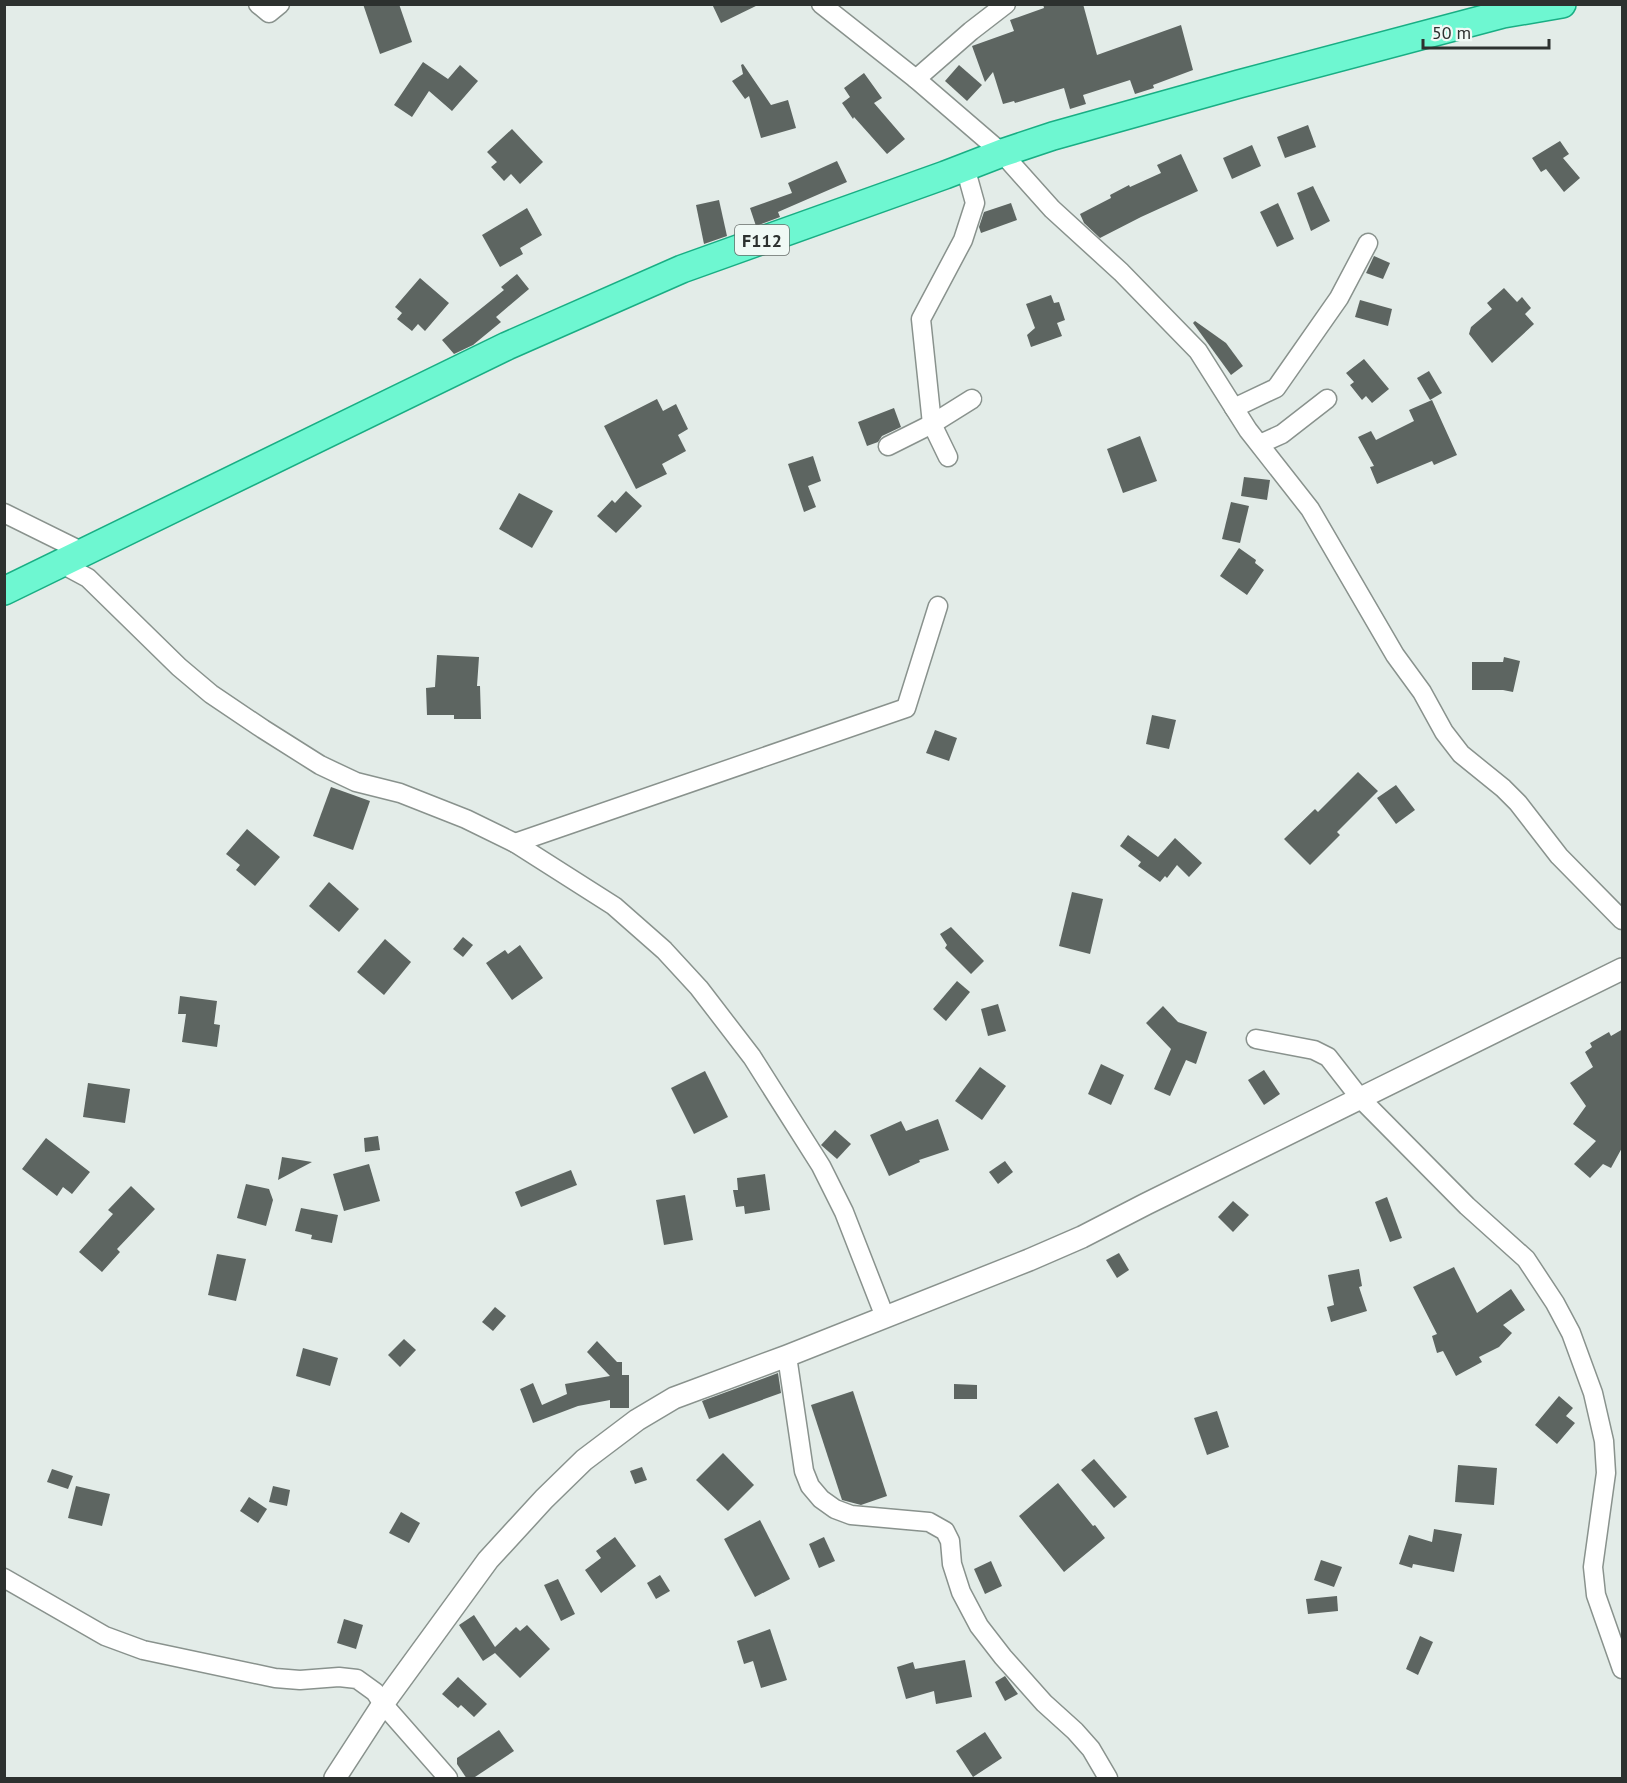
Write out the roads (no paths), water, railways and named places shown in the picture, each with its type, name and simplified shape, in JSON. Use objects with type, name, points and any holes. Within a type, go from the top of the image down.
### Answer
[{"type":"main road","name":"F112","points":[[4,591],[507,346],[682,268],[1053,136],[1503,14],[1562,4]]},
{"type":"street","points":[[258,4],[269,13],[280,4]]},
{"type":"street","points":[[820,4],[916,79],[1002,153],[1052,209],[1136,286],[1198,351],[1234,408],[1310,509],[1395,655],[1422,692],[1444,732],[1461,754],[1518,803],[1559,856],[1623,920]]},
{"type":"street","points":[[916,79],[1006,4]]},
{"type":"street","points":[[948,457],[932,424],[921,319],[963,240],[975,203],[965,167]]},
{"type":"street","points":[[1234,408],[1276,388],[1340,298],[1368,243]]},
{"type":"street","points":[[888,446],[932,424],[972,399]]},
{"type":"street","points":[[1260,444],[1282,434],[1327,399]]},
{"type":"street","points":[[4,513],[74,558],[88,578],[179,667],[211,694],[320,765],[356,782],[400,793],[466,819],[515,843],[614,906],[664,950],[699,988],[752,1057],[821,1166],[844,1212],[885,1317]]},
{"type":"street","points":[[515,843],[906,708],[938,606]]},
{"type":"street","points":[[335,1779],[383,1704],[488,1560],[544,1499],[584,1460],[637,1420],[674,1398],[964,1287],[1082,1237],[1360,1098],[1621,975]]},
{"type":"street","points":[[1256,1039],[1314,1050],[1328,1057],[1360,1098],[1467,1206],[1526,1259],[1539,1278],[1571,1333],[1593,1393],[1604,1442],[1614,1472],[1593,1567],[1596,1595],[1623,1669]]},
{"type":"street","points":[[787,1356],[804,1471],[810,1486],[821,1499],[835,1509],[851,1515],[929,1522],[945,1531],[950,1541],[952,1564],[961,1592],[979,1626],[1044,1703],[1091,1749],[1108,1779]]},
{"type":"street","points":[[4,1578],[105,1636],[143,1650],[275,1678],[357,1679],[375,1692],[448,1779]]}]
